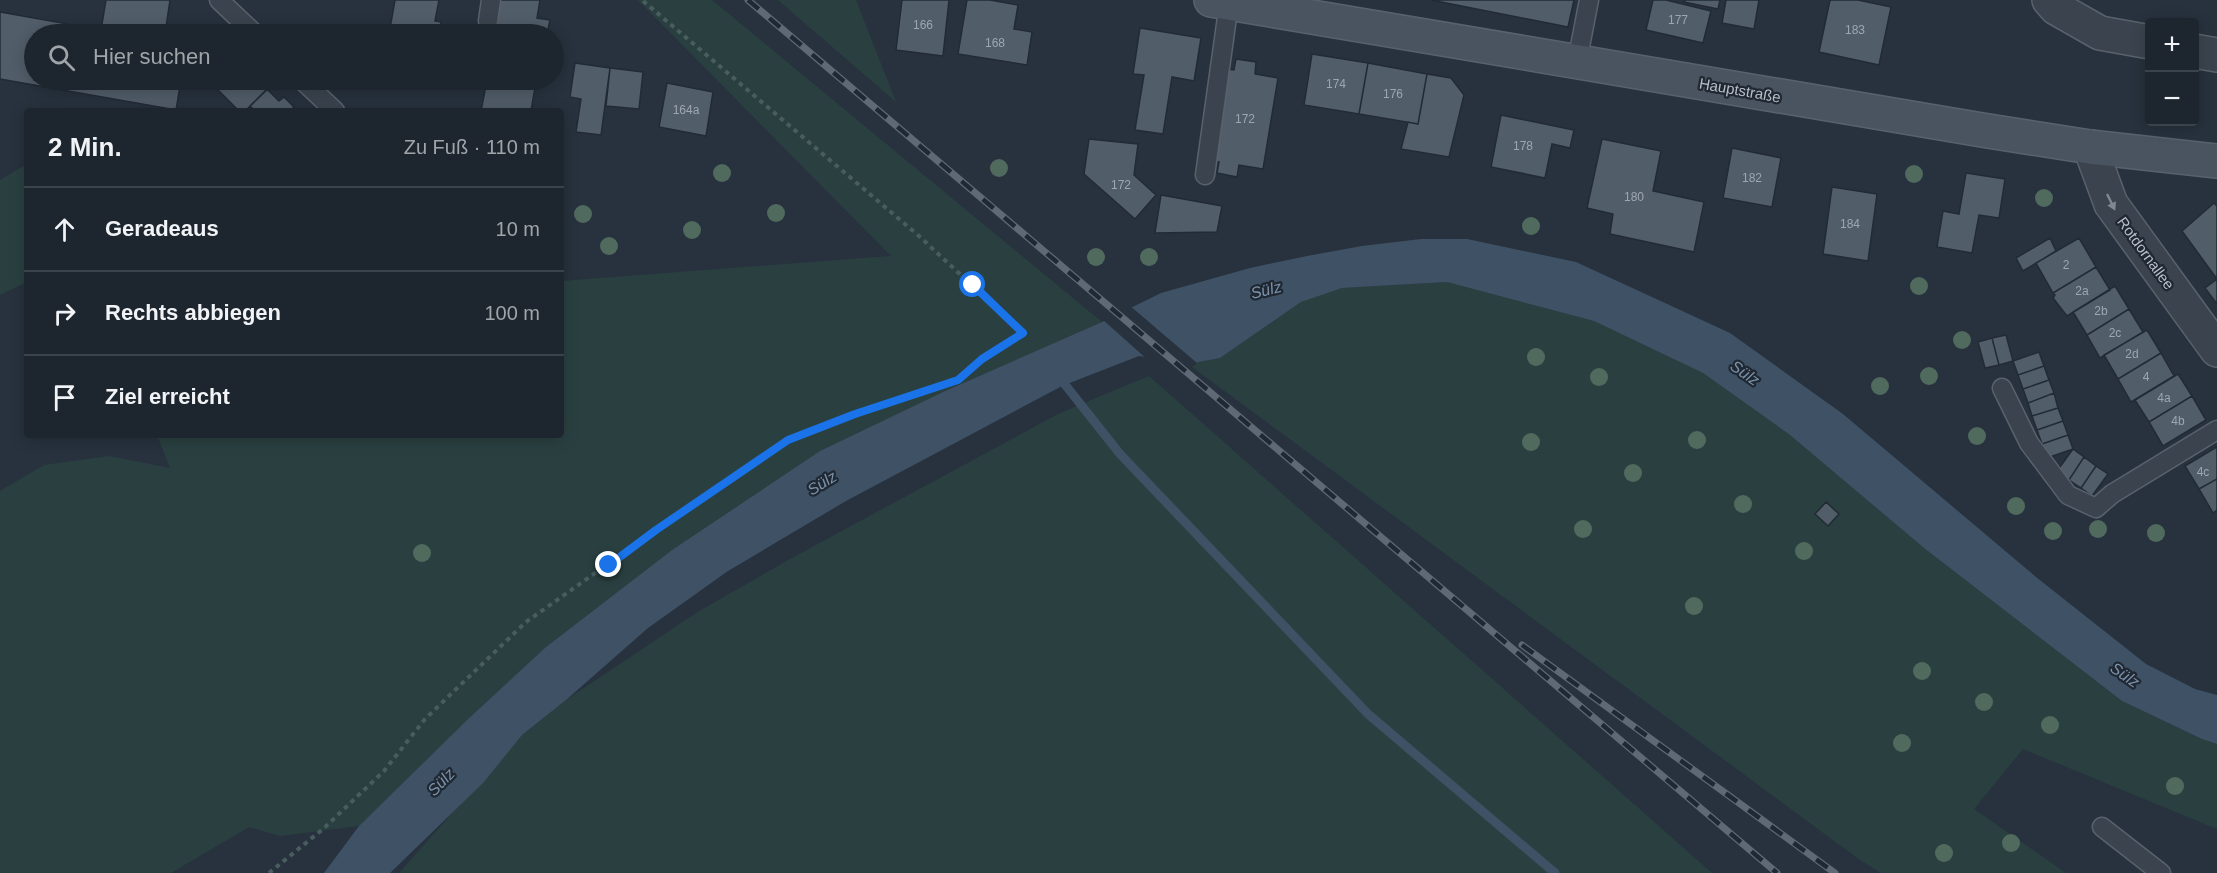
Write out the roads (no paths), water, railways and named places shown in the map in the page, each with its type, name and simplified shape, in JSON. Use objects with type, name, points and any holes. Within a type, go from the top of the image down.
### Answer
[{"type":"main road","name":"Hauptstraße","points":[[1220,2],[1266,4],[1577,62],[2090,147],[2217,161]]},
{"type":"street","points":[[2049,0],[2056,8],[2100,33],[2145,41]]},
{"type":"street","points":[[2199,52],[2217,55]]},
{"type":"street","name":"Rotdornallee","points":[[2090,147],[2110,204],[2217,350]]},
{"type":"lane","points":[[219,0],[244,24]]},
{"type":"lane","points":[[488,21],[491,0]]},
{"type":"lane","points":[[1577,62],[1589,0]]},
{"type":"lane","points":[[1205,175],[1220,2]]},
{"type":"lane","points":[[313,90],[332,108]]},
{"type":"lane","points":[[2002,388],[2029,443],[2068,495],[2096,508],[2112,494],[2217,430]]},
{"type":"lane","points":[[2102,827],[2162,873]]},
{"type":"water","name":"Sülz","points":[[1421,239],[1467,239],[1576,262],[1730,333],[1843,414],[2036,577],[2146,664],[2195,689],[2217,695],[2217,744],[2122,701],[1924,548],[1790,435],[1703,373],[1594,321],[1447,282],[1342,288],[1301,302],[1220,358],[1188,364],[1139,356],[1062,386],[846,501],[728,571],[648,628],[566,700],[522,735],[483,783],[390,873],[324,873],[359,826],[467,720],[546,647],[672,550],[820,451],[943,392],[1102,322],[1161,293],[1250,268],[1307,256]]},
{"type":"waterway","points":[[1059,377],[1120,454],[1368,714],[1555,873]]},
{"type":"railway","points":[[748,0],[1777,873]]},
{"type":"railway","points":[[1522,645],[1835,873]]}]
